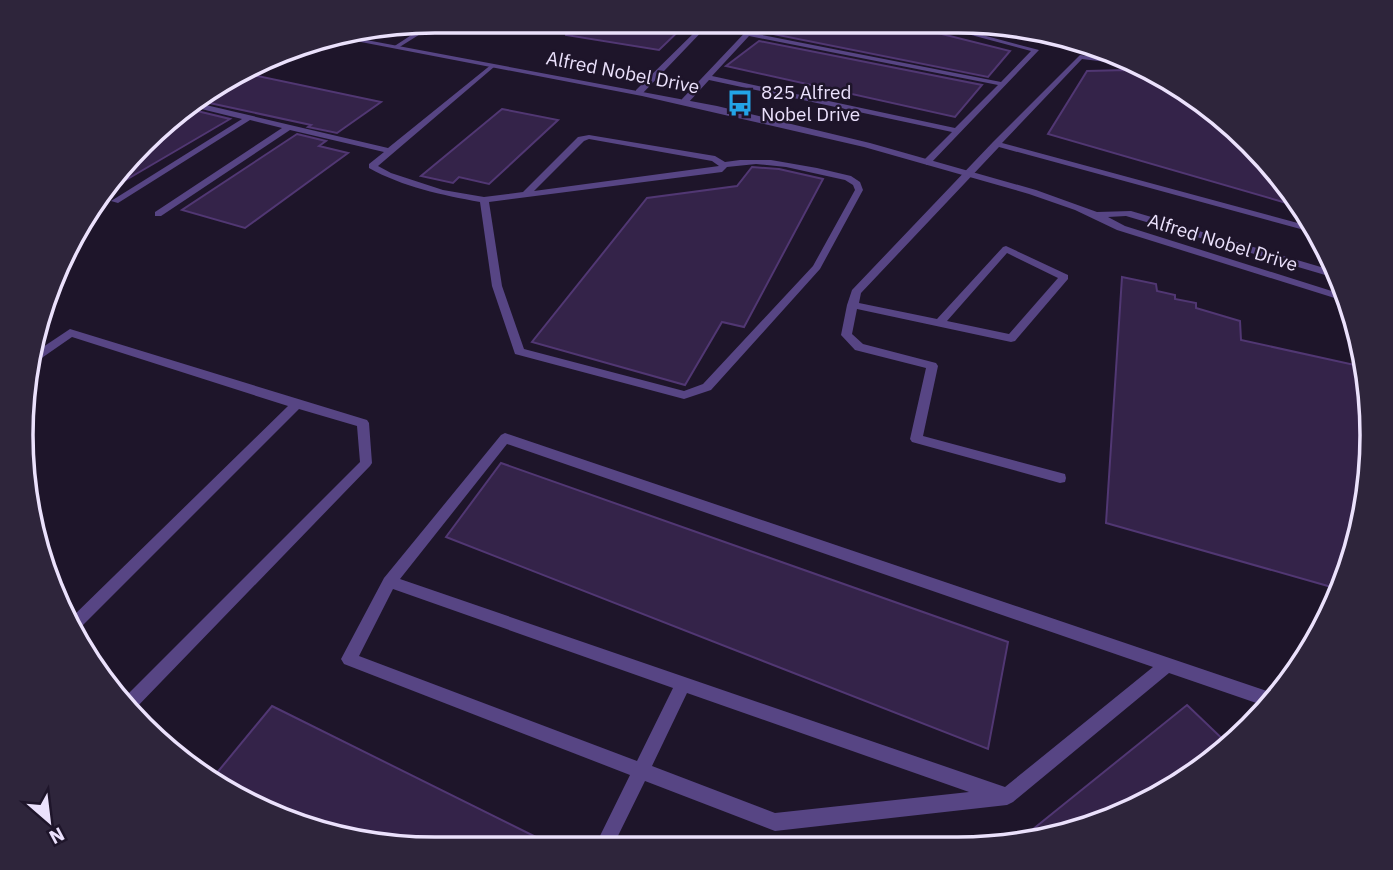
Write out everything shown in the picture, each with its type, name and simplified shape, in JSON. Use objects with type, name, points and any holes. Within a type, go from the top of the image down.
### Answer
[{"type":"street","name":"Alfred Nobel Drive","points":[[360,41],[639,92],[786,123],[967,173],[1098,215],[1121,228],[1334,295]]},
{"type":"street","name":"Alfred Nobel Drive","points":[[1098,215],[1127,213],[1325,272]]},
{"type":"lane","points":[[639,92],[697,33]]},
{"type":"lane","points":[[927,162],[1036,50],[971,33]]},
{"type":"lane","points":[[396,47],[418,34]]},
{"type":"lane","points":[[685,101],[748,34],[1002,84]]},
{"type":"lane","points":[[1060,478],[916,439],[932,366],[859,347],[849,341],[846,335],[856,292],[1080,57],[1101,60]]},
{"type":"lane","points":[[485,200],[498,286],[519,351],[684,395],[707,387],[817,267],[859,190],[858,184],[848,178],[768,160],[749,159],[724,165],[722,169],[485,200],[441,192],[388,175],[372,166],[492,66]]},
{"type":"lane","points":[[707,77],[957,131]]},
{"type":"lane","points":[[203,107],[389,150]]},
{"type":"lane","points":[[115,201],[248,118]]},
{"type":"lane","points":[[158,214],[289,127]]},
{"type":"lane","points":[[527,193],[581,139],[589,137],[715,159],[724,165]]},
{"type":"lane","points":[[996,144],[1301,226]]},
{"type":"lane","points":[[852,305],[1011,338],[1064,277],[1006,249],[940,323]]},
{"type":"lane","points":[[42,354],[70,333],[363,423],[366,463],[133,700]]},
{"type":"lane","points":[[79,620],[297,404]]},
{"type":"lane","points":[[1167,665],[1007,796],[775,822],[349,659],[389,582],[505,438],[1262,697]]},
{"type":"lane","points":[[389,582],[1007,796]]},
{"type":"lane","points":[[608,837],[683,684]]},
{"type":"building","points":[[566,33],[677,33],[659,50]]},
{"type":"building","points":[[768,33],[938,33],[1010,51],[988,77]]},
{"type":"building","points":[[759,41],[982,85],[955,117],[726,66]]},
{"type":"building","points":[[1125,70],[1181,101],[1203,116],[1242,151],[1286,203],[1048,134],[1087,71]]},
{"type":"building","points":[[256,76],[381,102],[337,133],[308,127],[311,125],[209,103]]},
{"type":"building","points":[[502,109],[558,120],[489,184],[459,177],[453,183],[421,176]]},
{"type":"building","points":[[197,111],[230,119],[123,182],[151,151]]},
{"type":"building","points":[[297,134],[326,141],[319,146],[348,153],[245,228],[182,210]]},
{"type":"building","points":[[752,167],[779,169],[823,179],[744,327],[722,322],[685,385],[532,342],[647,198],[737,186]]},
{"type":"building","points":[[1122,277],[1156,284],[1157,291],[1175,295],[1175,299],[1196,303],[1196,308],[1240,321],[1241,340],[1353,365],[1359,409],[1359,461],[1346,539],[1330,587],[1106,523]]},
{"type":"building","points":[[501,463],[1008,642],[988,749],[446,537]]},
{"type":"building","points":[[1187,705],[1222,738],[1181,769],[1136,795],[1087,815],[1032,830]]},
{"type":"building","points":[[272,706],[536,837],[409,836],[357,829],[281,806],[217,772]]},
{"type":"place","name":"825 Alfred Nobel Drive","points":[[740,103]]}]
